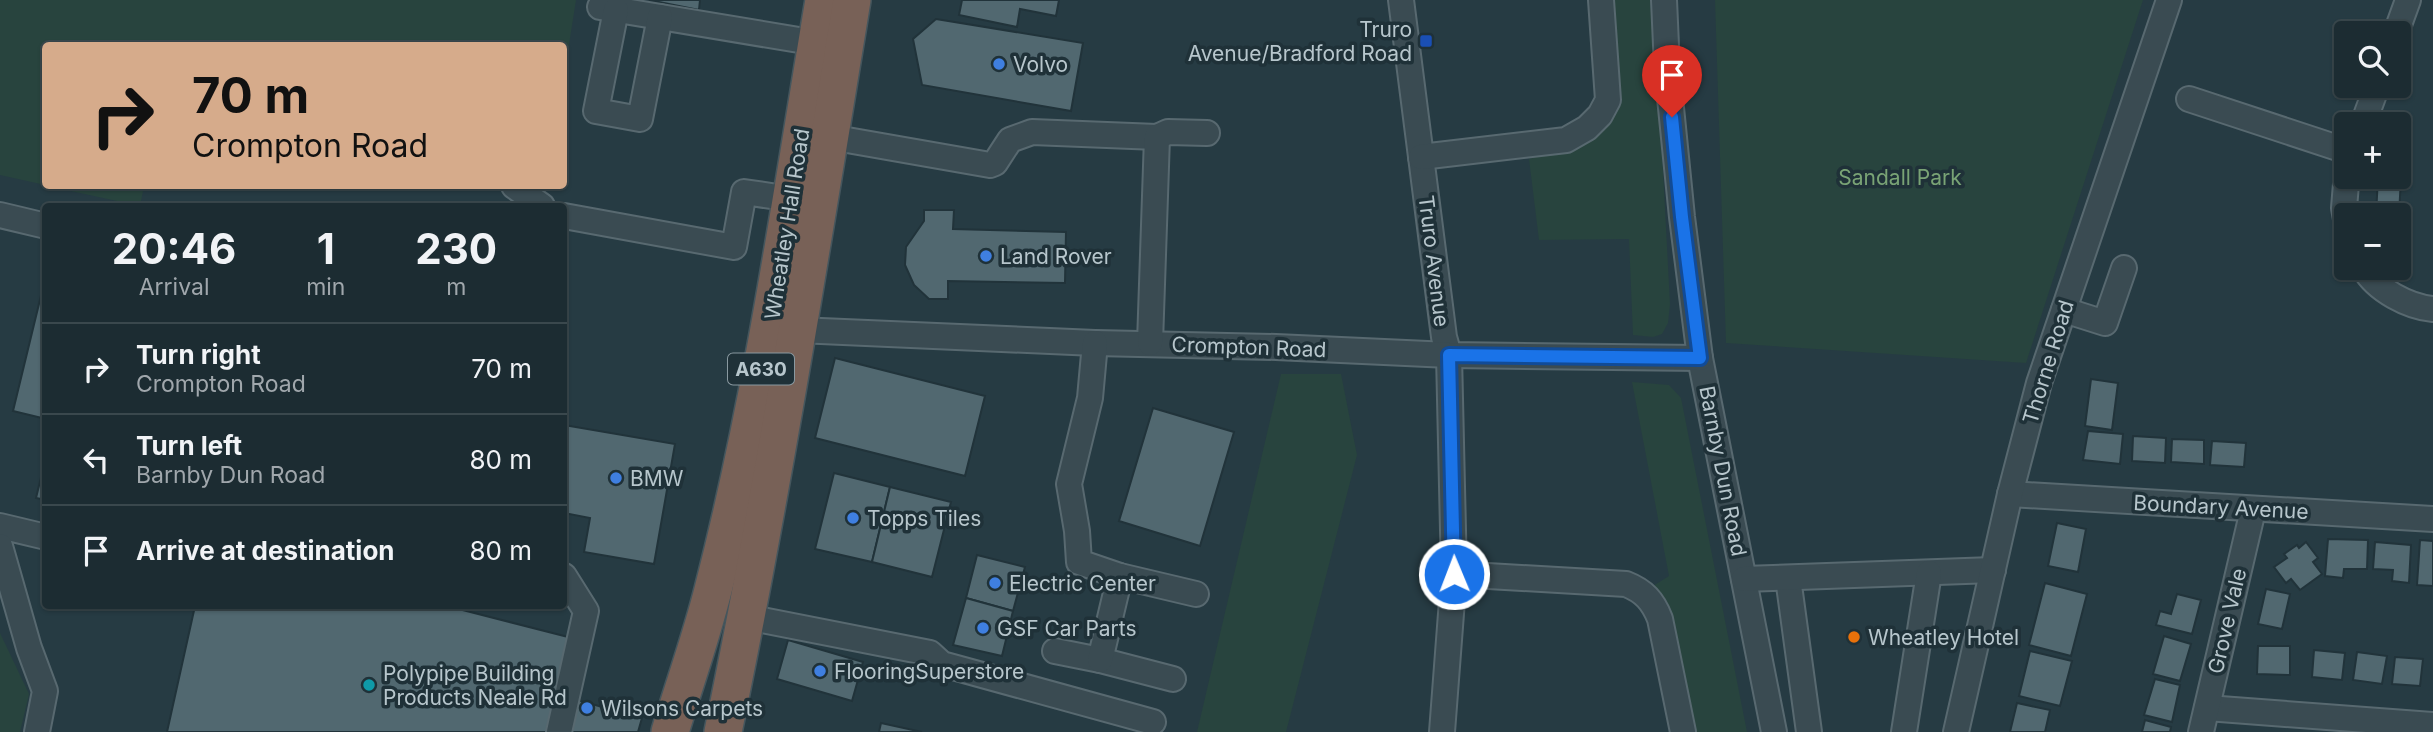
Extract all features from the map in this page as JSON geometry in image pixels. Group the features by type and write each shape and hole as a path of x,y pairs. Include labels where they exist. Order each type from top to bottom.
{"highway":[{"name":"Wheatley Hall Road","path":"670,732 713,592 742,467 769,331 824,0"},
{"name":"Wheatley Hall Road","path":"723,732 747,617 798,330 852,0"}],"street":[{"name":"Truro Avenue","path":"1401,0 1444,337 1449,355 1454,574 1442,732"},
{"path":"1421,157 1566,141 1587,128 1600,115 1608,100 1601,0"},
{"name":"Barnby Dun Road","path":"1664,0 1667,68 1680,203 1700,358 1774,732"},
{"name":"Thorne Road","path":"1956,732 2010,494 2039,383 2169,0"},
{"path":"2400,21 2408,0"},
{"path":"660,17 640,119 596,111 608,9 660,17 817,43"},
{"path":"2189,99 2334,147"},
{"path":"830,137 990,165 995,163 1010,140 1032,132 1157,137 1168,132 1207,133"},
{"path":"1150,343 1157,137"},
{"path":"518,189 538,203"},
{"path":"567,217 733,247 744,192 791,199"},
{"path":"0,215 42,225"},
{"path":"2063,310 2105,323 2124,268"},
{"path":"2375,280 2390,294 2420,307 2433,309"},
{"name":"Crompton Road","path":"798,330 1449,355 1700,358"},
{"path":"1095,343 1090,398 1069,484 1076,519 1079,562 1120,576 1196,594"},
{"name":"Boundary Avenue","path":"2010,494 2433,519"},
{"name":"Grove Vale","path":"2204,720 2253,510"},
{"path":"0,526 42,536"},
{"path":"0,546 29,648 45,691 37,732"},
{"path":"1744,579 1993,570"},
{"path":"1904,732 1929,573"},
{"path":"1454,574 1626,584 1639,589 1648,596 1660,619 1683,732"},
{"path":"1100,660 1120,576"},
{"path":"1788,578 1809,732"},
{"path":"559,732 586,611 567,581"},
{"path":"747,617 930,653 942,664 1153,722"},
{"path":"1055,651 1173,679"},
{"path":"2204,720 2433,725"}],"green space":[{"path":"0,0 576,0 567,57 567,42 42,42 42,184 0,175"},
{"path":"1611,0 1654,0 1670,304 1668,323 1662,334 1653,337 1633,335 1629,239 1539,240 1529,159 1595,139 1604,130 1612,113"},
{"name":"Sandall Park","path":"1715,0 2143,0 2026,363 1726,343"},
{"path":"62,189 143,189 141,203 126,203"},
{"path":"1281,374 1341,374 1357,455 1286,732 1197,732"},
{"path":"1632,382 1669,385 1681,398 1747,732 1695,732 1675,627 1664,597 1653,586 1669,576"},
{"path":"0,633 29,694 20,732 0,732"}],"building":[{"path":"649,0 700,0 699,10"},
{"path":"962,0 1059,0 1056,16 1020,9 1017,27 959,15"},
{"name":"Volvo","path":"936,19 1083,43 1071,111 922,85 913,39"},
{"path":"2377,189 2400,189 2400,203 2377,203"},
{"name":"Land Rover","path":"924,210 954,210 953,229 1066,232 1065,283 948,281 948,299 929,299 914,285 905,265 906,247 924,221"},
{"path":"42,291 42,418 13,411"},
{"path":"835,358 985,396 965,476 815,438"},
{"path":"2091,379 2118,383 2112,430 2085,426"},
{"path":"1153,408 1234,432 1200,546 1119,521"},
{"name":"BMW","path":"567,426 675,444 654,564 584,552 590,518 567,514"},
{"path":"2088,431 2123,434 2120,464 2083,460"},
{"path":"2133,436 2166,438 2165,463 2132,461"},
{"path":"2172,439 2204,440 2204,464 2171,462"},
{"path":"2212,441 2246,443 2244,467 2210,465"},
{"path":"42,473 42,499 36,498"},
{"name":"Topps Tiles","path":"834,473 890,487 872,562 815,549"},
{"path":"890,487 951,502 932,577 872,562"},
{"path":"2057,523 2086,529 2078,572 2048,566"},
{"path":"2328,539 2368,540 2367,569 2344,569 2343,578 2325,576"},
{"path":"2420,540 2433,541 2433,586 2417,585"},
{"path":"2306,542 2318,558 2313,562 2322,574 2300,590 2291,579 2286,583 2274,567 2287,558 2284,554"},
{"path":"2375,542 2411,545 2409,583 2392,581 2393,570 2373,569"},
{"name":"Electric Center","path":"977,555 1025,567 1013,611 966,598"},
{"path":"2045,583 2087,594 2071,656 2029,645"},
{"path":"2266,589 2290,594 2282,629 2258,624"},
{"path":"2177,594 2201,600 2192,634 2156,625 2160,611 2171,614"},
{"name":"GSF Car Parts","path":"966,598 1013,611 1002,656 953,645"},
{"name":"Polypipe Building Products Neale Rd","path":"194,609 459,609 572,638 549,732 167,732"},
{"path":"2164,636 2191,644 2180,681 2153,674"},
{"name":"FlooringSuperstore","path":"788,640 863,662 852,701 777,679"},
{"path":"2258,646 2290,646 2290,675 2257,674"},
{"path":"2314,650 2345,653 2342,680 2312,677"},
{"path":"2030,651 2072,661 2060,706 2019,696"},
{"path":"2357,652 2387,656 2382,684 2353,680"},
{"path":"2395,657 2423,659 2420,686 2392,684"},
{"path":"2155,679 2180,685 2172,722 2144,715"},
{"name":"Wilsons Carpets","path":"570,698 642,718 638,732 561,732"},
{"path":"2017,703 2050,710 2045,732 2010,732"},
{"path":"2145,720 2171,727 2170,732 2142,732"},
{"path":"881,723 922,732 879,732"}],"place":[{"name":"Truro Avenue/Bradford Road","path":"1426,41"},
{"name":"Volvo","path":"999,64"},
{"name":"Land Rover","path":"986,256"},
{"name":"BMW","path":"616,478"},
{"name":"Topps Tiles","path":"853,518"},
{"name":"Electric Center","path":"995,583"},
{"name":"GSF Car Parts","path":"983,628"},
{"name":"Wheatley Hotel","path":"1854,637"},
{"name":"FlooringSuperstore","path":"820,671"},
{"name":"Polypipe Building Products Neale Rd","path":"369,685"},
{"name":"Wilsons Carpets","path":"587,708"}],"route":[{"path":"1454,574 1449,355 1700,358 1672,117"}]}
